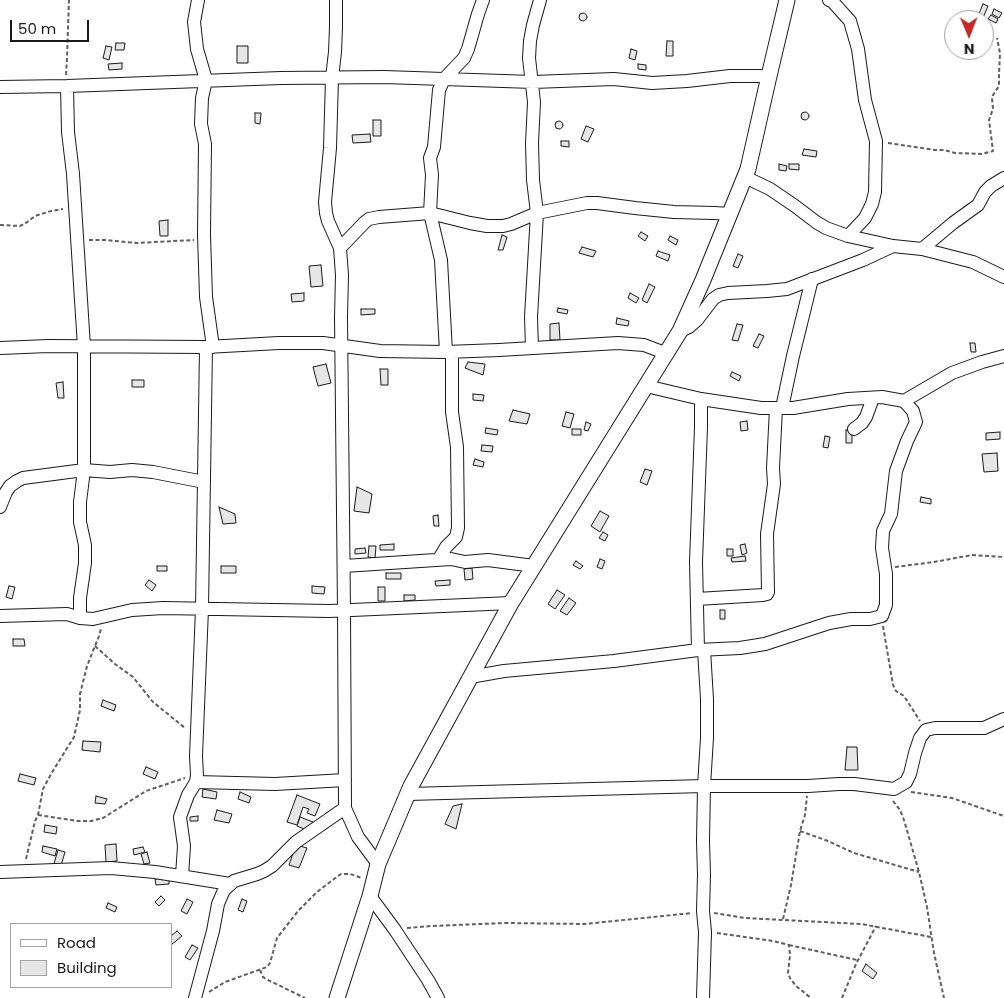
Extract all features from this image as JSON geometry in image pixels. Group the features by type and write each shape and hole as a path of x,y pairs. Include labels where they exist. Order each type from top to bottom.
{"main road":[{"path":"337,998 372,889 378,864 408,794 511,603 680,331 745,177 788,0"}],"street":[{"path":"182,876 184,846 180,817 188,794 197,779 204,482 210,347 204,239 205,144 201,124 202,98 206,80 197,49 194,22 198,0"},
{"path":"336,0 330,148 324,202 328,221 340,248 342,275 345,808 358,837 378,864"},
{"path":"439,559 446,547 456,537 458,528 457,447 452,412 442,260 430,213 432,175 430,158 434,147 439,90 444,79 464,58 483,0"},
{"path":"532,348 531,317 537,213 533,180 533,82 529,58 533,25 540,0"},
{"path":"829,0 850,21 858,49 865,100 876,141 875,192 872,204 865,218 848,236"},
{"path":"0,87 282,78 384,77 533,82 614,79 652,83 730,76 769,76"},
{"path":"66,86 84,347 84,470 80,502 80,522 85,545 85,563 80,598 80,618"},
{"path":"745,177 770,189 816,222 848,236 893,246 922,249 973,262 1004,277"},
{"path":"922,249 978,205 991,186 1004,178"},
{"path":"340,248 369,219 379,217 430,213 470,223 503,226 537,213 575,204 597,203 674,212 730,214"},
{"path":"680,331 689,327 697,320 713,299 719,295 787,289 863,260 893,246"},
{"path":"696,599 763,595 768,592 767,534 774,484 772,468 779,408 812,279"},
{"path":"0,348 48,346 210,347 279,343 323,344 380,351 449,352 618,343 644,345 665,353"},
{"path":"646,386 701,399 761,408 779,408 838,400 873,398 904,400 952,373 1004,356"},
{"path":"854,429 866,418 873,398"},
{"path":"701,399 696,599 707,699 702,841 705,932 702,998"},
{"path":"470,677 504,671 614,661 701,650 740,648 765,644 829,623 882,616 886,605 885,568 882,548 883,531 891,514 896,471 906,441 916,422 913,411 904,400"},
{"path":"0,506 10,486 23,478 84,470 153,472 204,482"},
{"path":"344,566 439,559 471,562 488,560 534,566"},
{"path":"0,616 67,614 80,618 93,618 132,610 163,608 344,610 511,603"},
{"path":"408,794 854,784 891,788 906,782 920,738 926,730 984,728 1004,718"},
{"path":"197,779 275,784 344,780"},
{"path":"200,996 218,904 224,890 234,881 264,871 272,866 296,842 345,808"},
{"path":"0,872 111,868 155,872 230,884"},
{"path":"372,889 395,930 438,998"}],"path":[{"path":"66,86 69,0"},
{"path":"876,141 955,153 982,154 993,151 989,120 993,109 993,95 1000,86 1000,53 996,38"},
{"path":"0,225 20,226 35,216 75,206"},
{"path":"77,241 105,240 136,243 204,239"},
{"path":"885,568 972,555 1004,557"},
{"path":"23,871 43,789 74,737 80,710 80,694 87,666 99,636 104,616"},
{"path":"882,616 893,685 896,691 904,696 926,730"},
{"path":"95,646 133,677 153,702 179,722 197,740"},
{"path":"38,815 91,821 103,818 146,792 166,784 197,779"},
{"path":"782,919 805,815 808,786"},
{"path":"944,998 919,872 904,820 900,810 892,801 891,788 952,798 1004,816"},
{"path":"800,831 854,853 919,872"},
{"path":"200,996 225,982 267,967 270,963 277,938 298,910 317,892 341,874 350,874 372,889"},
{"path":"395,930 430,926 505,923 585,924 703,911 745,918 861,924 931,937"},
{"path":"842,998 858,960 876,926"},
{"path":"705,932 773,941 858,960"},
{"path":"789,946 788,973 790,978 796,986 811,998"},
{"path":"260,970 266,979 305,998"}],"building":[{"path":"983,4 988,6 986,10 980,10"},
{"path":"994,10 1002,13 999,18 994,15"},
{"path":"583,13 587,17 583,21 579,17"},
{"path":"667,41 673,41 673,56 666,56"},
{"path":"116,43 125,43 124,50 115,50"},
{"path":"106,46 112,47 109,60 103,58"},
{"path":"237,46 248,46 248,63 237,63"},
{"path":"631,49 637,51 635,60 629,58"},
{"path":"122,63 122,69 109,70 108,64"},
{"path":"638,64 646,65 646,70 638,69"},
{"path":"805,112 809,116 805,120 801,116"},
{"path":"255,113 261,113 260,124 255,123"},
{"path":"373,120 381,120 381,136 373,136"},
{"path":"559,121 563,125 559,129 555,125"},
{"path":"586,126 594,129 588,142 581,139"},
{"path":"370,134 371,142 353,143 352,135"},
{"path":"561,141 569,141 569,147 561,146"},
{"path":"804,149 817,151 816,157 802,155"},
{"path":"779,164 787,166 786,171 779,170"},
{"path":"789,164 799,164 799,170 789,169"},
{"path":"168,220 168,236 160,236 159,221"},
{"path":"641,232 648,236 645,241 638,236"},
{"path":"502,235 507,237 503,250 498,250"},
{"path":"670,236 678,240 676,245 668,240"},
{"path":"582,247 596,251 593,257 579,253"},
{"path":"658,251 670,255 668,261 656,256"},
{"path":"738,254 743,256 738,268 733,266"},
{"path":"321,265 323,286 311,287 309,266"},
{"path":"649,284 655,287 647,303 642,300"},
{"path":"304,293 304,301 292,302 291,294"},
{"path":"630,293 639,298 636,303 628,298"},
{"path":"558,308 568,310 567,314 557,312"},
{"path":"361,309 375,309 375,314 361,315"},
{"path":"617,318 629,321 628,326 616,324"},
{"path":"559,323 560,340 550,340 550,324"},
{"path":"737,324 743,325 738,341 732,340"},
{"path":"759,334 764,336 758,348 753,346"},
{"path":"970,343 975,343 976,352 971,352"},
{"path":"468,362 485,364 483,375 465,368"},
{"path":"326,364 331,383 318,386 313,367"},
{"path":"380,369 388,369 388,385 381,385"},
{"path":"732,372 741,376 739,381 730,376"},
{"path":"132,380 144,380 144,387 132,387"},
{"path":"63,382 64,398 58,398 56,383"},
{"path":"473,394 484,395 483,401 473,400"},
{"path":"513,410 530,414 527,424 509,421"},
{"path":"566,412 574,414 570,428 562,426"},
{"path":"747,421 748,430 741,431 740,422"},
{"path":"586,422 591,424 588,431 584,430"},
{"path":"486,428 498,430 497,435 485,433"},
{"path":"572,429 581,429 581,435 572,435"},
{"path":"846,430 852,430 852,443 846,443"},
{"path":"1000,432 1000,439 986,440 986,433"},
{"path":"825,436 830,437 828,448 823,447"},
{"path":"482,445 493,446 492,452 481,451"},
{"path":"997,453 998,471 984,472 982,454"},
{"path":"475,459 484,462 483,467 473,465"},
{"path":"645,469 652,471 647,485 640,482"},
{"path":"357,487 372,494 369,513 354,511"},
{"path":"921,497 931,499 931,504 920,502"},
{"path":"219,507 235,514 236,523 223,524"},
{"path":"600,511 609,516 600,532 591,526"},
{"path":"438,515 439,526 434,526 433,516"},
{"path":"603,532 608,535 605,541 599,538"},
{"path":"394,544 394,550 380,550 380,545"},
{"path":"745,544 747,553 742,555 740,545"},
{"path":"369,546 376,546 375,558 368,557"},
{"path":"365,548 366,553 355,554 355,549"},
{"path":"727,549 733,549 733,556 727,556"},
{"path":"745,556 746,561 732,562 731,558"},
{"path":"600,559 605,561 602,569 597,567"},
{"path":"576,561 583,566 580,569 573,565"},
{"path":"157,566 167,566 167,571 157,571"},
{"path":"221,566 236,566 236,573 221,573"},
{"path":"472,568 473,579 465,580 464,569"},
{"path":"386,573 401,573 401,579 386,579"},
{"path":"149,580 156,585 152,591 145,585"},
{"path":"450,580 450,585 436,586 435,581"},
{"path":"9,586 15,587 12,599 6,597"},
{"path":"312,586 325,587 324,594 312,593"},
{"path":"378,587 385,587 385,601 378,601"},
{"path":"557,590 565,595 555,609 548,604"},
{"path":"404,595 415,595 415,600 404,601"},
{"path":"569,598 576,603 567,615 560,611"},
{"path":"720,610 725,610 725,619 720,619"},
{"path":"13,639 24,639 25,646 13,646"},
{"path":"103,700 116,705 114,711 101,706"},
{"path":"83,741 101,742 100,752 82,750"},
{"path":"847,747 857,747 858,770 845,770"},
{"path":"146,767 158,772 155,779 143,774"},
{"path":"20,774 36,778 34,785 18,781"},
{"path":"203,789 217,792 216,799 202,797"},
{"path":"240,792 251,797 249,803 238,799"},
{"path":"297,795 320,804 315,816 307,813 309,809 303,807 297,825 287,822"},
{"path":"96,796 107,799 105,804 95,803"},
{"path":"462,804 456,829 445,824 453,806"},
{"path":"217,810 232,814 229,823 214,820"},
{"path":"198,816 198,821 190,821 190,817"},
{"path":"300,817 313,822 309,831 297,826"},
{"path":"45,825 57,827 56,834 44,832"},
{"path":"116,844 117,861 106,862 105,845"},
{"path":"296,845 307,848 299,868 289,865"},
{"path":"43,846 57,849 55,856 42,852"},
{"path":"143,847 145,852 134,855 133,849"},
{"path":"58,850 65,852 60,869 53,867"},
{"path":"147,852 150,863 144,864 141,854"},
{"path":"169,878 169,884 156,885 155,879"},
{"path":"161,896 165,900 159,906 155,902"},
{"path":"187,899 193,902 187,914 181,911"},
{"path":"242,899 247,901 243,912 238,910"},
{"path":"108,903 117,907 115,912 106,908"},
{"path":"177,931 182,936 172,944 172,935"},
{"path":"192,945 198,948 190,960 185,957"},
{"path":"866,964 877,973 873,979 862,971"}]}
